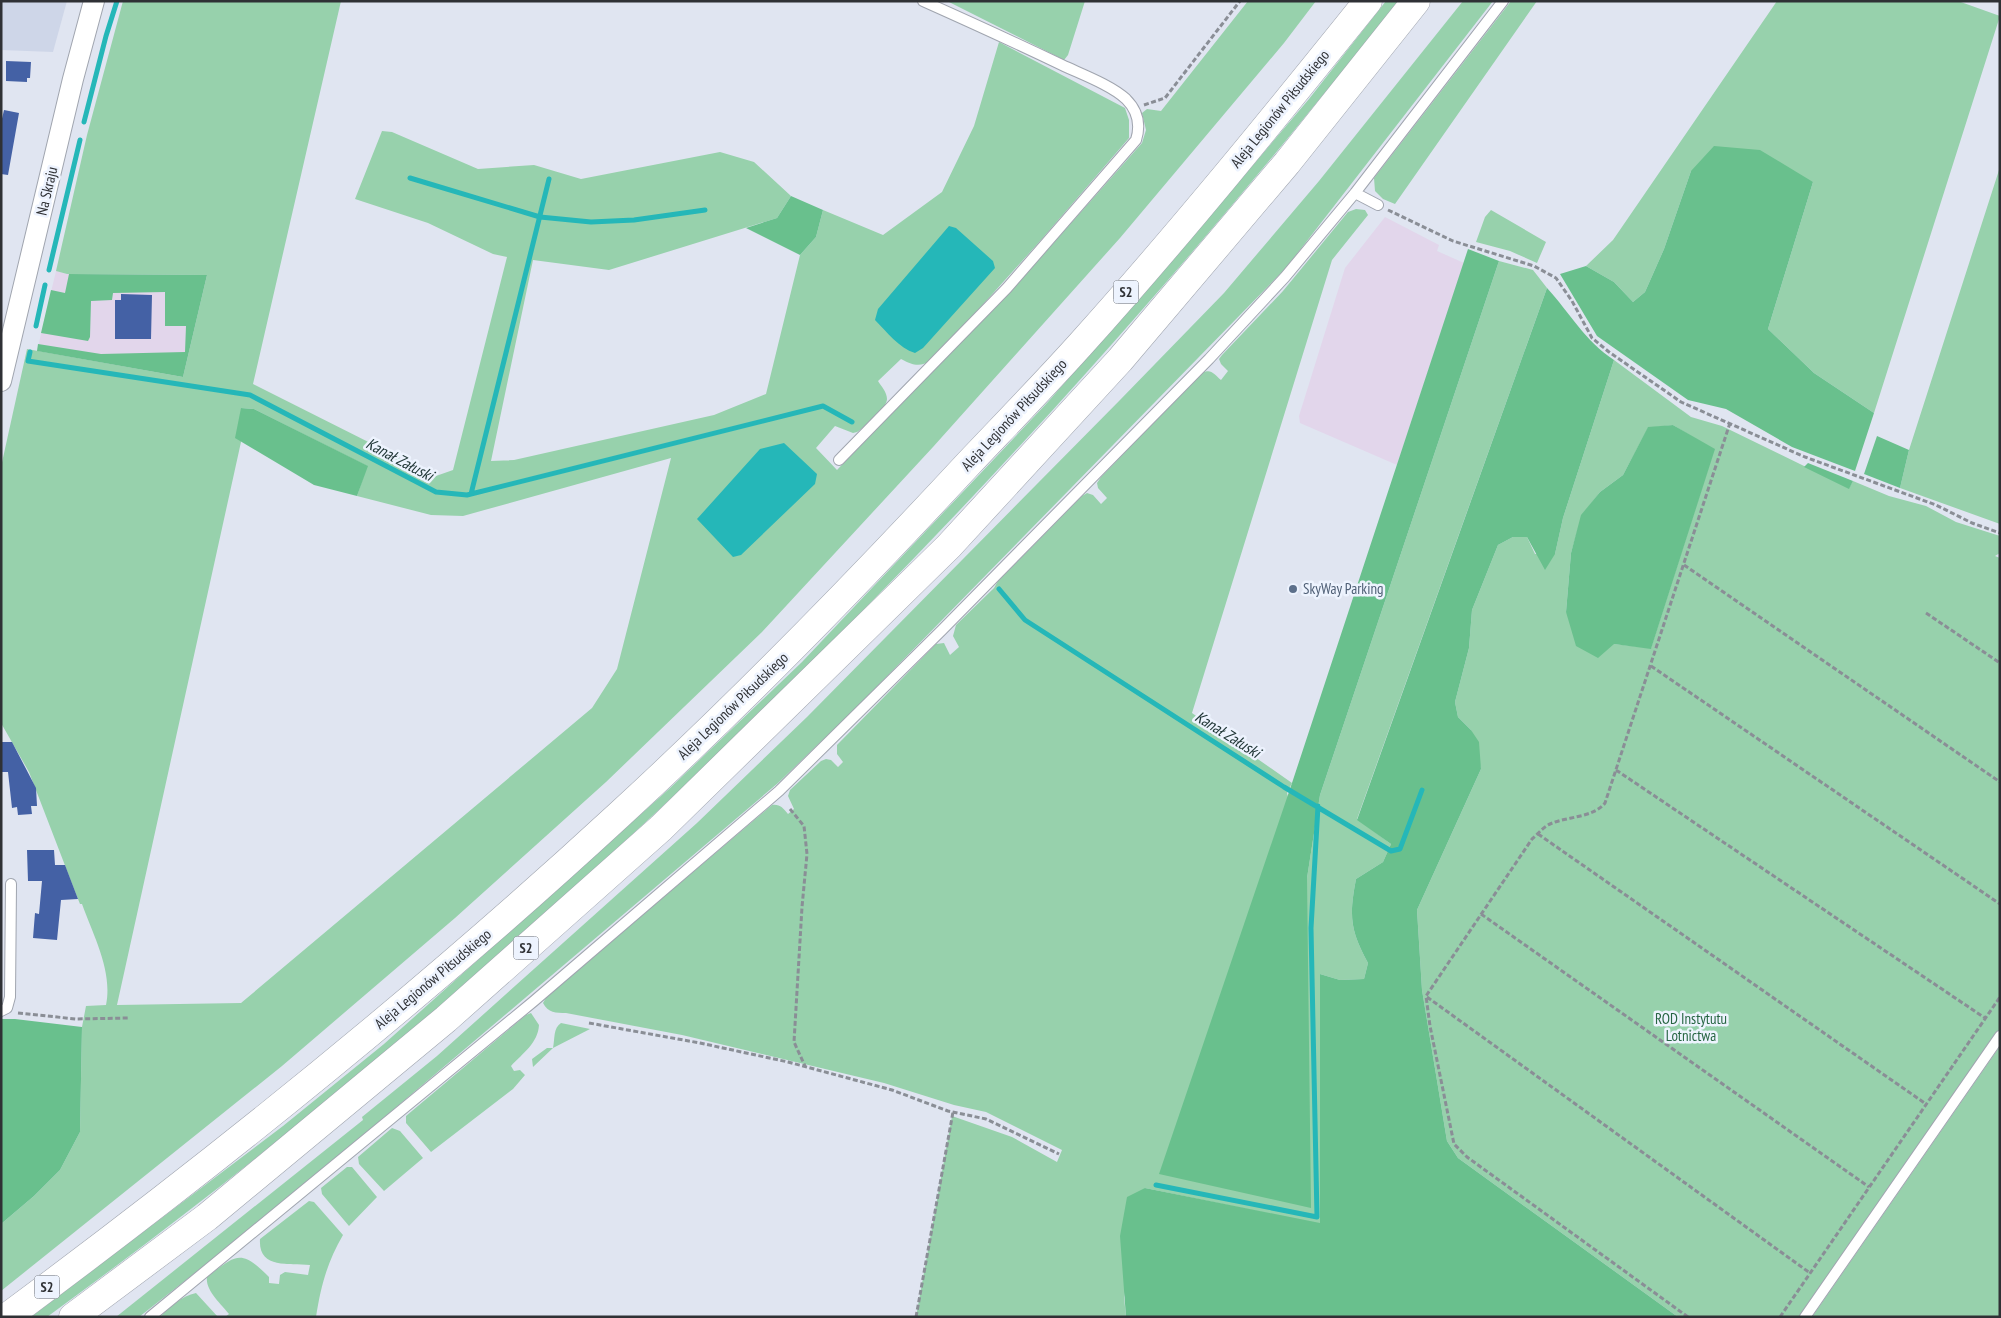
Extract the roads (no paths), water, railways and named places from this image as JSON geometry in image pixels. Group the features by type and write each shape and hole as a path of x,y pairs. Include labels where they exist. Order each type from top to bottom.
{"highway":[{"name":"Aleja Legionów Piłsudskiego","path":"7,1317 282,1105 415,994 520,905 621,814 742,698 870,570 1080,345 1262,133 1368,1"},
{"name":"S2","path":"73,1317 206,1217 446,1019 661,828 949,546 1120,360 1287,163 1416,1"}],"street":[{"name":"Na Skraju","path":"1,381 73,80 94,1"}],"lane":[{"path":"839,460 1007,288 1136,140 1140,128 1133,108 1115,92 1084,75 923,1"},
{"path":"150,1317 526,1007 779,791 942,630 1209,358 1285,277 1355,193 1502,1"},
{"path":"1355,193 1378,205"},
{"path":"4,1009 10,997 11,884"},
{"path":"1806,1317 2000,1036"}],"water":[{"path":"949,226 956,228 993,261 995,268 923,348 915,353 898,344 875,320 878,309"},
{"path":"784,443 817,474 815,484 741,555 733,557 697,519 760,449"}],"waterway":[{"path":"84,122 117,1"},
{"path":"49,270 80,140"},
{"path":"410,178 540,217 591,222 634,220 705,210"},
{"path":"471,494 549,179"},
{"path":"36,326 45,285"},
{"name":"Kanał Załuski","path":"30,352 28,361 250,395 436,492 467,495 823,406 852,422"},
{"name":"Kanał Załuski","path":"999,589 1025,620 1284,787 1391,851 1400,849 1422,790"},
{"path":"1156,1185 1317,1217 1311,928 1318,806"}],"place":[{"name":"SkyWay Parking","path":"1293,589"}],"park label":[{"name":"ROD Instytutu Lotnictwa","path":"1691,1028"}]}
